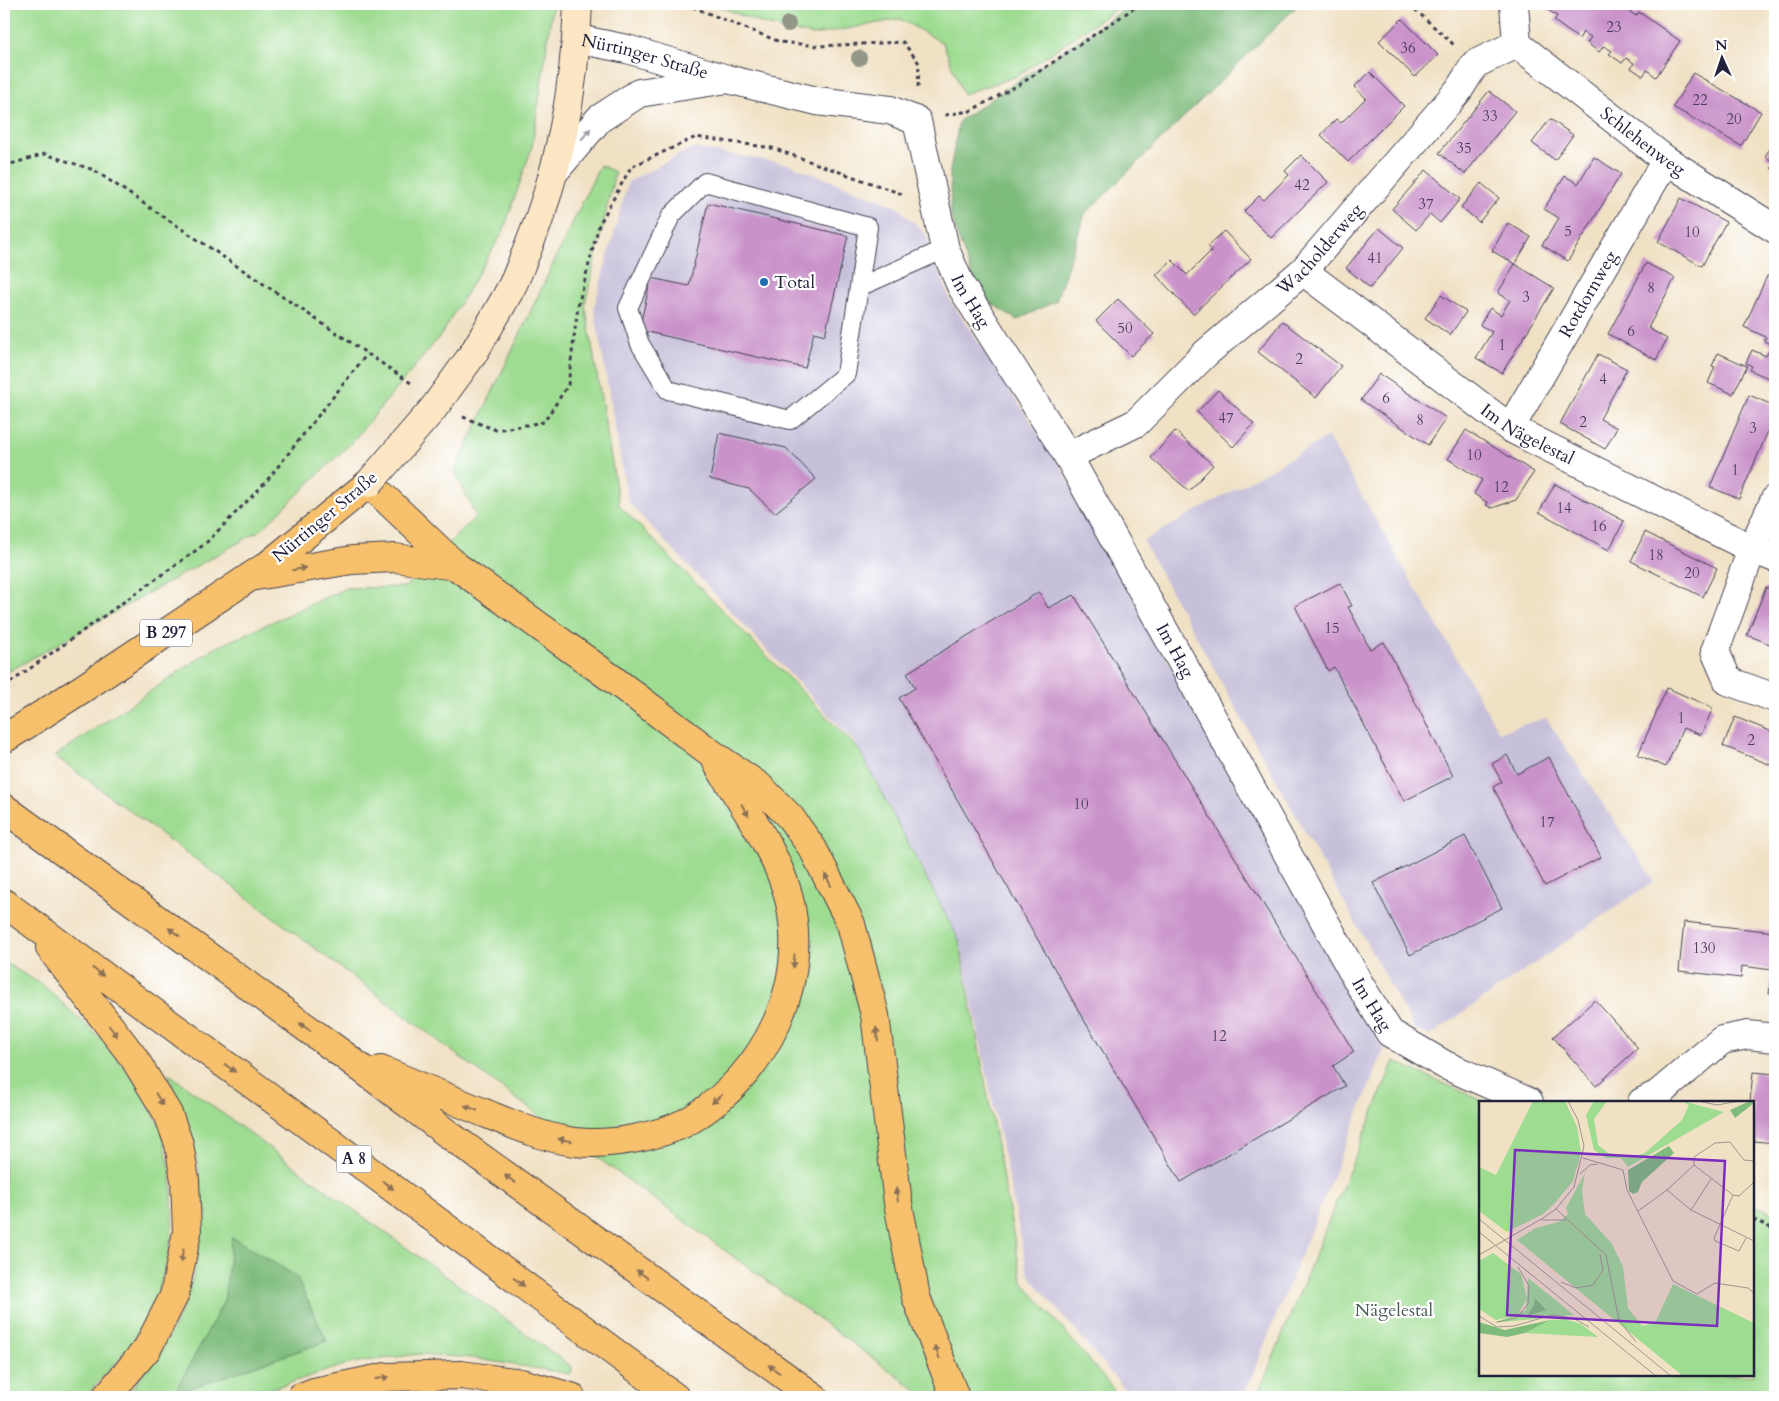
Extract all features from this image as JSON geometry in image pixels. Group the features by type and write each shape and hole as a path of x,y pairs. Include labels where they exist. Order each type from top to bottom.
{"main road":[{"path":"577,39 578,4"},
{"name":"Nürtinger Straße","path":"4,739 268,565 369,483 433,409 473,354 512,287 539,223 554,172 568,108 577,39"},
{"path":"369,483 456,566 759,786 790,817 813,849 851,924 875,1015 898,1203 916,1297 956,1397"},
{"path":"250,577 352,560 395,558 456,566"},
{"path":"345,1056 516,1126 546,1136 576,1142 624,1141 670,1129 695,1117 716,1101 749,1069 771,1034 788,995 793,972 794,947 790,902 775,858 711,753"},
{"path":"4,808 345,1056 448,1134 814,1397"},
{"name":"A 8","path":"4,903 675,1397"},
{"path":"31,922 134,1058 168,1114 179,1144 185,1180 187,1232 174,1296 147,1348 106,1397"},
{"path":"301,1397 314,1392 386,1377 461,1375 521,1383 571,1397"}],"street":[{"path":"1475,64 1517,44 1514,4"},
{"name":"Nürtinger Straße","path":"577,39 627,49 728,79 817,101 890,110 918,120"},
{"name":"Schlehenweg","path":"1517,44 1666,160 1775,229"},
{"name":"Wacholderweg","path":"1068,456 1136,423 1206,354 1303,271 1458,91 1475,64"},
{"name":"Nürtinger Straße","path":"554,172 599,119 639,93 728,79"},
{"name":"Im Hag","path":"918,120 945,249 961,286 1068,456 1361,988 1390,1033 1445,1066 1527,1101"},
{"name":"Rotdornweg","path":"1510,428 1666,160"},
{"name":"Im Nägelestal","path":"1303,271 1510,428 1764,554"},
{"path":"1775,499 1764,554 1715,651 1728,681 1775,698"},
{"path":"1644,1101 1658,1094 1722,1040 1748,1035 1775,1038"}],"lane":[{"path":"705,182 868,227 859,287 846,374 790,420 668,390 640,344 628,308 671,216 705,182"},
{"path":"859,287 945,249"}],"path":[{"path":"685,4 780,42 818,46 903,42 919,63 918,120 970,111 1022,83 1140,4"},
{"path":"1409,4 1475,64"},
{"path":"4,166 45,154 94,170 366,354 265,483 205,544 4,687"},
{"path":"1754,1220 1775,1230"}],"shaded area":[{"path":"692,148 788,164 896,206 926,234 950,300 1059,464 1384,1050 1244,1395 1236,1397 1131,1397 1028,1274 960,943 854,742 628,502 594,307 628,182"},
{"path":"1328,437 1499,732 1546,718 1654,881 1429,1036 1414,1028 1143,541"}],"green space":[{"path":"4,4 553,4 532,147 503,232 441,335 353,441 261,530 4,674"},
{"path":"713,4 1123,4 1017,76 963,94 943,43 900,19 813,35 768,26"},
{"path":"1132,4 1299,4 1085,214 1056,301 1017,320 979,295 951,217 950,171 959,121"},
{"path":"600,165 615,172 585,304 619,505 859,750 959,940 1022,1281 1120,1397 926,1397 484,1075 55,756 211,650 346,588 405,587 476,516 455,471"},
{"path":"4,962 44,986 103,1041 135,1081 161,1128 171,1173 173,1219 169,1255 156,1298 130,1347 88,1393 80,1397 4,1397"},
{"name":"Nägelestal","path":"1394,1061 1483,1101 1479,1101 1479,1376 1754,1376 1754,1204 1775,1214 1775,1397 1257,1397"},
{"path":"168,1073 572,1367 571,1374 472,1358 419,1354 351,1363 245,1397 124,1397 131,1391 158,1354 177,1320 193,1277 201,1233 201,1187 198,1164","holes":["224,1301 327,1341 175,1393"]},
{"path":"232,1237 296,1276 327,1341 174,1394 224,1301"}],"building":[{"path":"1552,4 1618,4 1636,16 1639,12 1680,41 1656,77 1647,70 1643,76 1631,68 1634,63 1626,58 1622,63 1609,54 1612,51 1604,46 1599,52 1587,43 1591,37 1583,32 1579,39 1554,21 1557,16 1548,10"},
{"path":"1402,19 1438,55 1415,77 1379,41"},
{"path":"1370,72 1404,106 1348,162 1321,135 1336,119 1341,123 1366,98 1354,87"},
{"path":"1693,73 1761,112 1741,146 1673,107"},
{"path":"1489,91 1515,111 1465,174 1439,153"},
{"path":"1550,119 1573,135 1555,160 1532,143"},
{"path":"1775,142 1775,171 1771,168 1774,163 1765,156"},
{"path":"1301,155 1328,182 1271,238 1244,211 1259,196 1264,200 1289,175 1285,171"},
{"path":"1594,157 1621,174 1568,261 1542,245 1559,218 1544,209 1565,176 1578,184"},
{"path":"1426,170 1460,199 1440,223 1430,214 1416,230 1392,209"},
{"path":"1481,183 1499,198 1479,222 1461,207"},
{"path":"1681,198 1726,222 1702,266 1658,242"},
{"name":"Total","path":"708,203 848,236 825,335 814,332 805,368 639,330 651,278 689,286"},
{"path":"1508,223 1531,237 1515,264 1492,251"},
{"path":"1379,228 1403,248 1370,288 1346,268"},
{"path":"1224,231 1251,259 1193,314 1156,275 1172,260 1187,275 1212,250 1208,246"},
{"path":"1646,263 1675,278 1648,328 1667,339 1656,360 1608,334"},
{"path":"1515,264 1554,288 1502,373 1476,358 1492,332 1480,325 1490,308 1501,315 1510,300 1498,293"},
{"path":"1775,274 1775,381 1750,370 1752,366 1746,363 1752,350 1766,356 1772,345 1764,341 1766,337 1744,327 1767,276 1773,278"},
{"path":"1441,295 1466,312 1450,335 1425,318"},
{"path":"1118,299 1154,334 1131,356 1096,321"},
{"path":"1282,321 1341,366 1316,398 1258,352"},
{"path":"1718,353 1747,366 1733,394 1708,383 1715,367 1712,366"},
{"path":"1598,354 1627,369 1600,419 1617,428 1605,449 1560,424"},
{"path":"1379,374 1446,418 1428,445 1361,400"},
{"path":"1218,390 1254,424 1233,447 1197,412"},
{"path":"1749,395 1775,406 1775,415 1739,499 1710,487"},
{"path":"1466,430 1534,472 1516,500 1492,508 1486,505 1488,503 1474,494 1482,480 1448,459"},
{"path":"1175,431 1213,465 1189,491 1151,458"},
{"path":"719,433 786,448 816,479 775,513 749,489 710,479"},
{"path":"1555,484 1624,521 1609,550 1539,512"},
{"path":"1645,532 1717,568 1703,597 1631,561"},
{"path":"1340,583 1352,606 1348,607 1370,649 1384,642 1453,776 1404,801 1334,667 1328,671 1295,606"},
{"path":"1766,587 1775,591 1775,646 1747,635"},
{"path":"1039,592 1048,608 1074,595 1354,1052 1333,1066 1345,1086 1181,1182 1084,1020 899,698 915,688 907,673"},
{"path":"1667,688 1713,708 1701,735 1683,728 1666,767 1638,755"},
{"path":"1735,717 1775,733 1775,755 1771,765 1723,746"},
{"path":"1507,755 1517,774 1549,757 1601,857 1545,886 1493,787 1502,782 1492,764"},
{"path":"1465,836 1502,908 1410,955 1373,883"},
{"path":"1684,922 1775,932 1775,994 1769,993 1772,970 1742,966 1741,978 1679,971"},
{"path":"1595,1000 1638,1048 1596,1086 1553,1037"},
{"path":"1753,1072 1775,1074 1775,1143 1754,1141 1754,1101 1750,1101"}],"place":[{"name":"Total","path":"764,282"}]}
